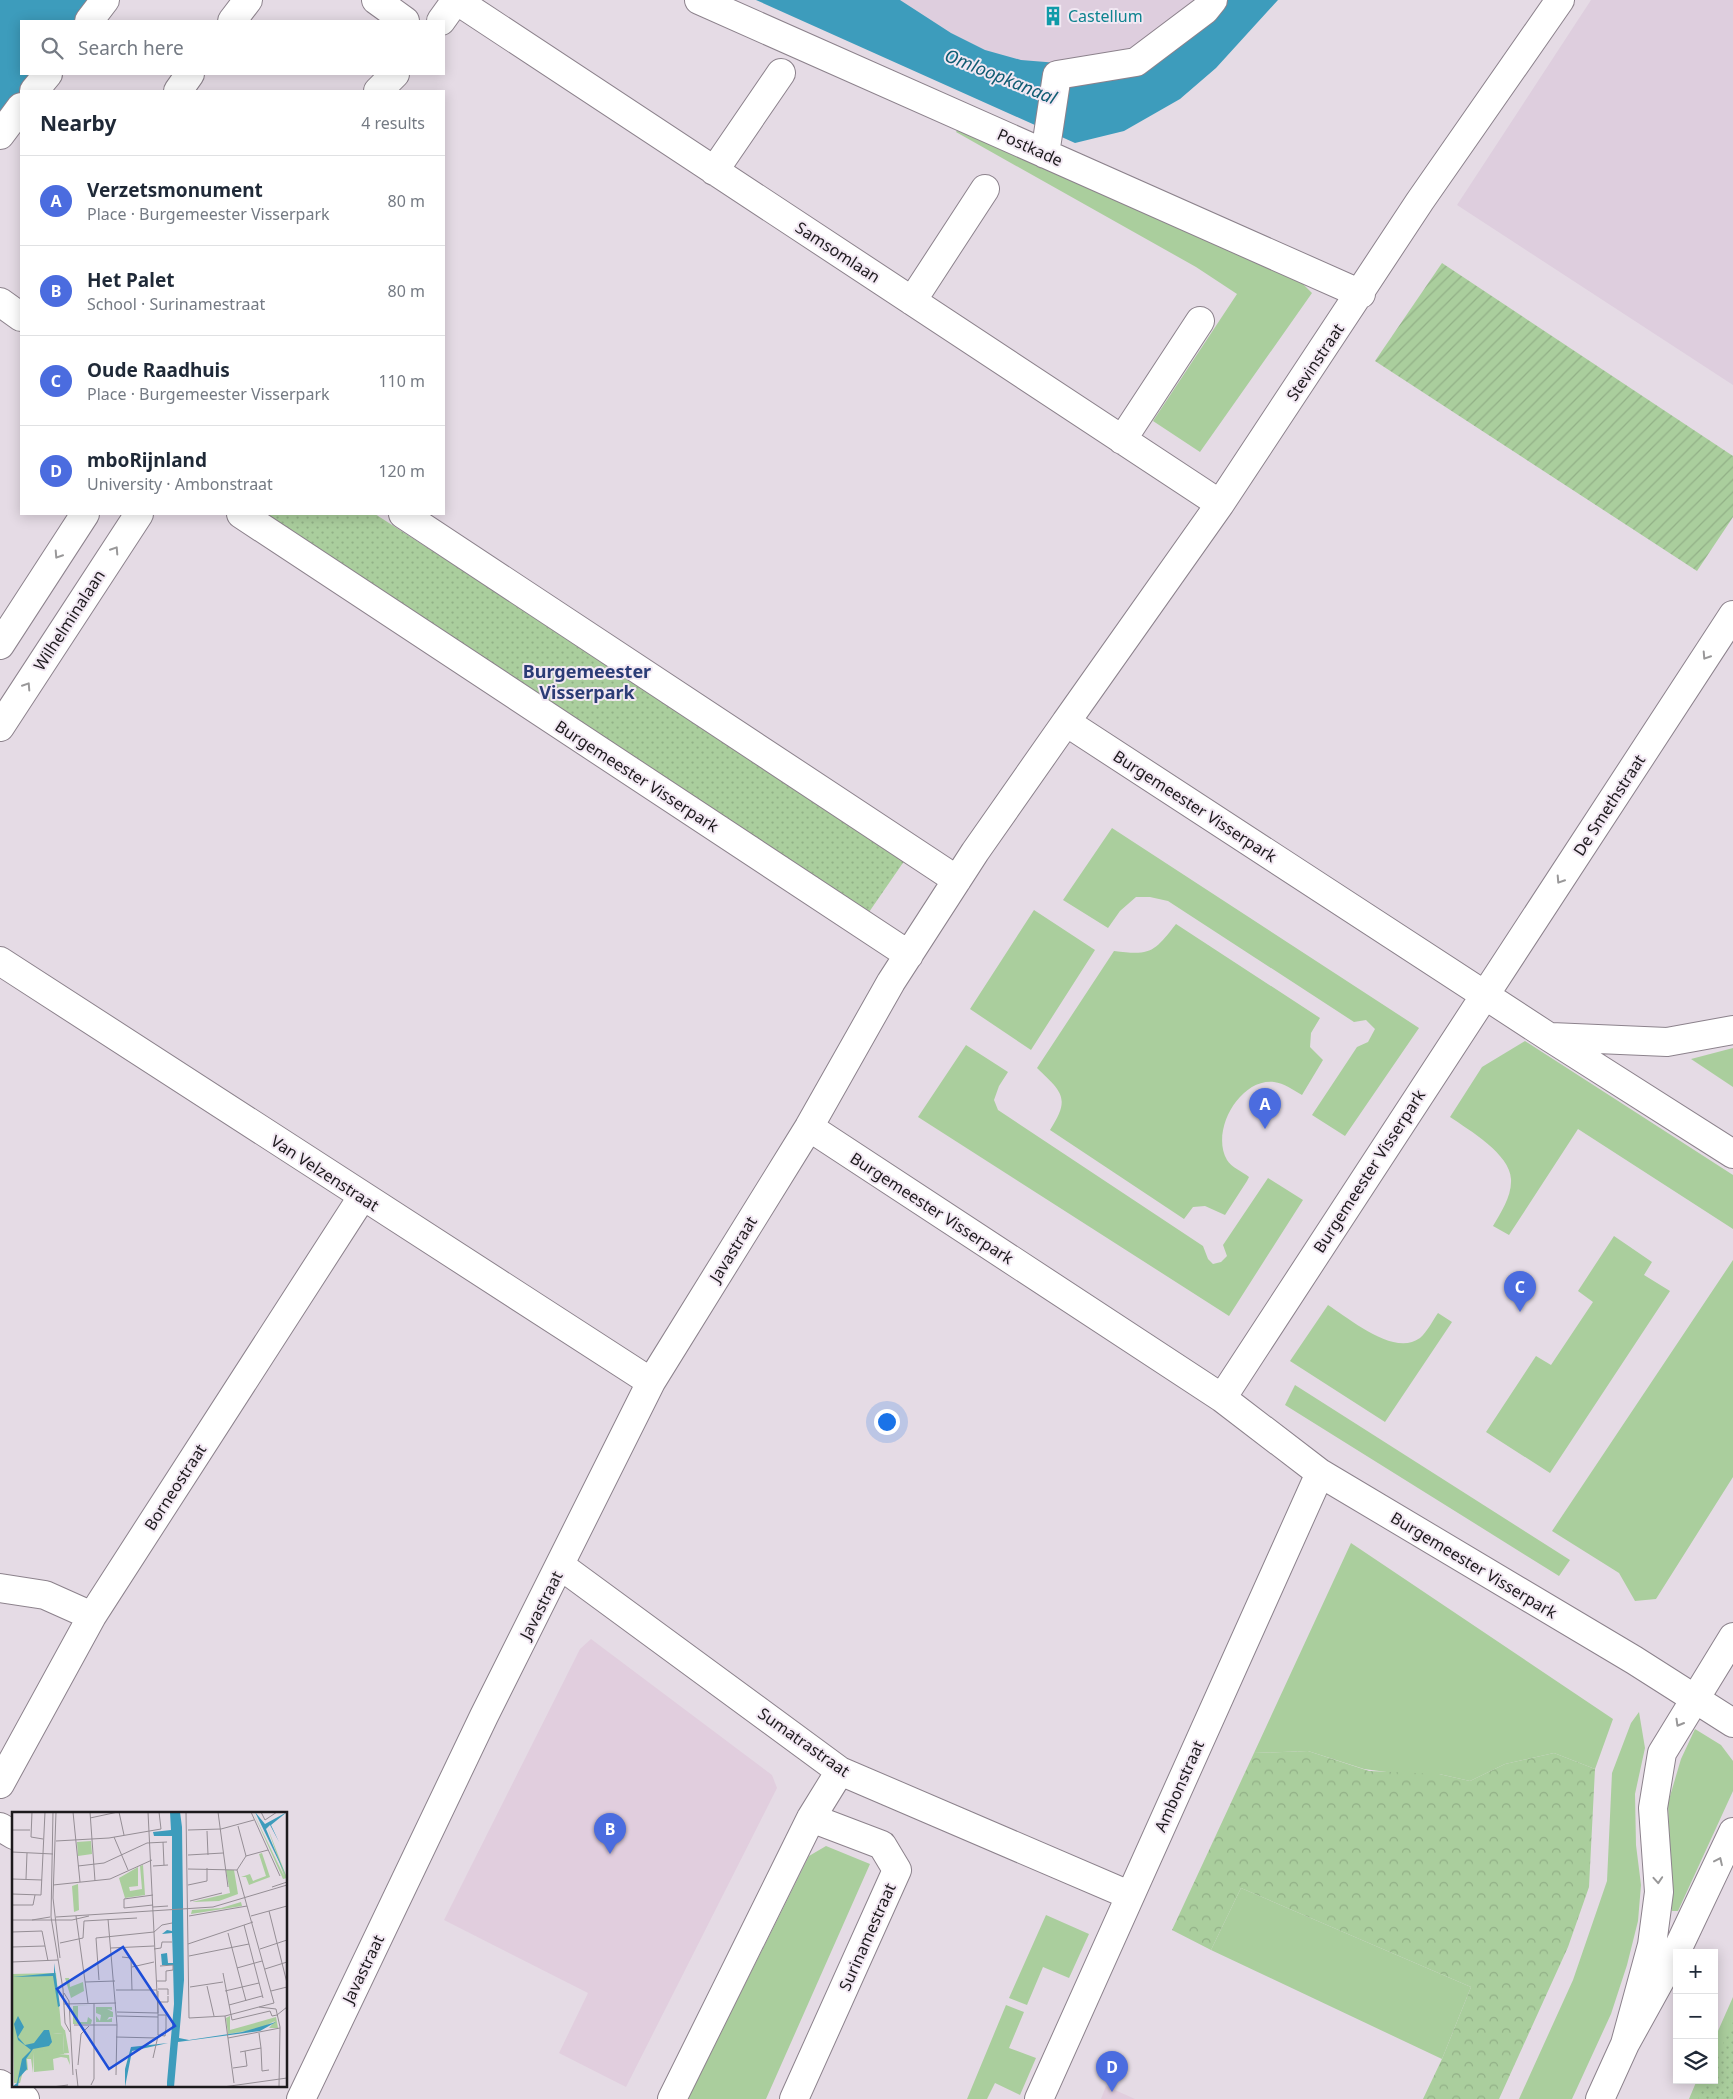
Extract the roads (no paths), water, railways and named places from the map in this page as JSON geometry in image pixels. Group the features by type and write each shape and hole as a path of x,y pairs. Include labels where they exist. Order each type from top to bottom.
{"street":[{"path":"90,20 105,0"},
{"path":"233,20 248,0"},
{"path":"376,0 404,20"},
{"path":"442,20 456,0"},
{"name":"Samsomlaan","path":"456,0 1220,504"},
{"name":"Postkade","path":"699,0 1361,294"},
{"path":"1045,154 1057,76 1136,62 1205,10 1213,0"},
{"name":"Stevinstraat","path":"1066,722 1220,504 1361,294 1420,201 1560,0"},
{"path":"714,171 780,72"},
{"path":"35,90 47,75"},
{"path":"179,90 189,75"},
{"path":"379,90 394,75"},
{"path":"404,90 411,75"},
{"path":"0,135 20,108"},
{"path":"912,301 985,189"},
{"path":"0,302 20,316"},
{"path":"1122,440 1200,321"},
{"path":"3,635 84,515"},
{"name":"Wilhelminalaan","path":"0,727 138,515"},
{"name":"Burgemeester Visserpark","path":"243,515 909,955"},
{"path":"405,515 957,880"},
{"name":"De Smethstraat","path":"1485,995 1733,615"},
{"path":"809,1126 880,1000 957,880 1066,722"},
{"name":"Burgemeester Visserpark","path":"1066,722 1549,1037 1733,1154"},
{"name":"Van Velzenstraat","path":"0,961 650,1382"},
{"name":"Burgemeester Visserpark","path":"1222,1398 1485,995"},
{"path":"1549,1037 1668,1042 1733,1030"},
{"name":"Burgemeester Visserpark","path":"809,1126 1222,1398 1320,1474 1634,1660 1733,1723"},
{"name":"Javastraat","path":"301,2099 484,1716 561,1566 650,1382 809,1126"},
{"name":"Borneostraat","path":"0,1784 92,1616 362,1197"},
{"name":"Ambonstraat","path":"1039,2099 1320,1474"},
{"name":"Sumatrastraat","path":"561,1566 840,1771 1130,1895"},
{"path":"0,1588 45,1595 92,1616"},
{"path":"1625,2044 1652,1945 1658,1892 1653,1808 1662,1753 1733,1638"},
{"path":"672,2099 812,1818 840,1771"},
{"name":"Surinamestraat","path":"794,2099 897,1870 882,1845 812,1818"},
{"path":"0,1827 12,1834"},
{"path":"1600,2099 1625,2044 1677,1950 1733,1832"},
{"path":"0,2084 25,2099"}],"water":[{"path":"0,0 91,0 77,20 20,20 20,75 35,75 23,90 20,90 20,94 0,118"},
{"name":"Omloopkanaal","path":"756,0 900,0 951,33 985,50 1021,60 1058,63 1133,49 1201,0 1278,0 1216,68 1180,99 1124,131 1075,143"}],"place":[{"name":"Castellum","path":"1053,16"},
{"name":"Verzetsmonument","path":"1265,1129"},
{"name":"Oude Raadhuis","path":"1520,1312"},
{"name":"Het Palet","path":"610,1854"},
{"name":"mboRijnland","path":"1112,2092"}],"district":[{"name":"Burgemeester Visserpark","path":"587,681"}]}
